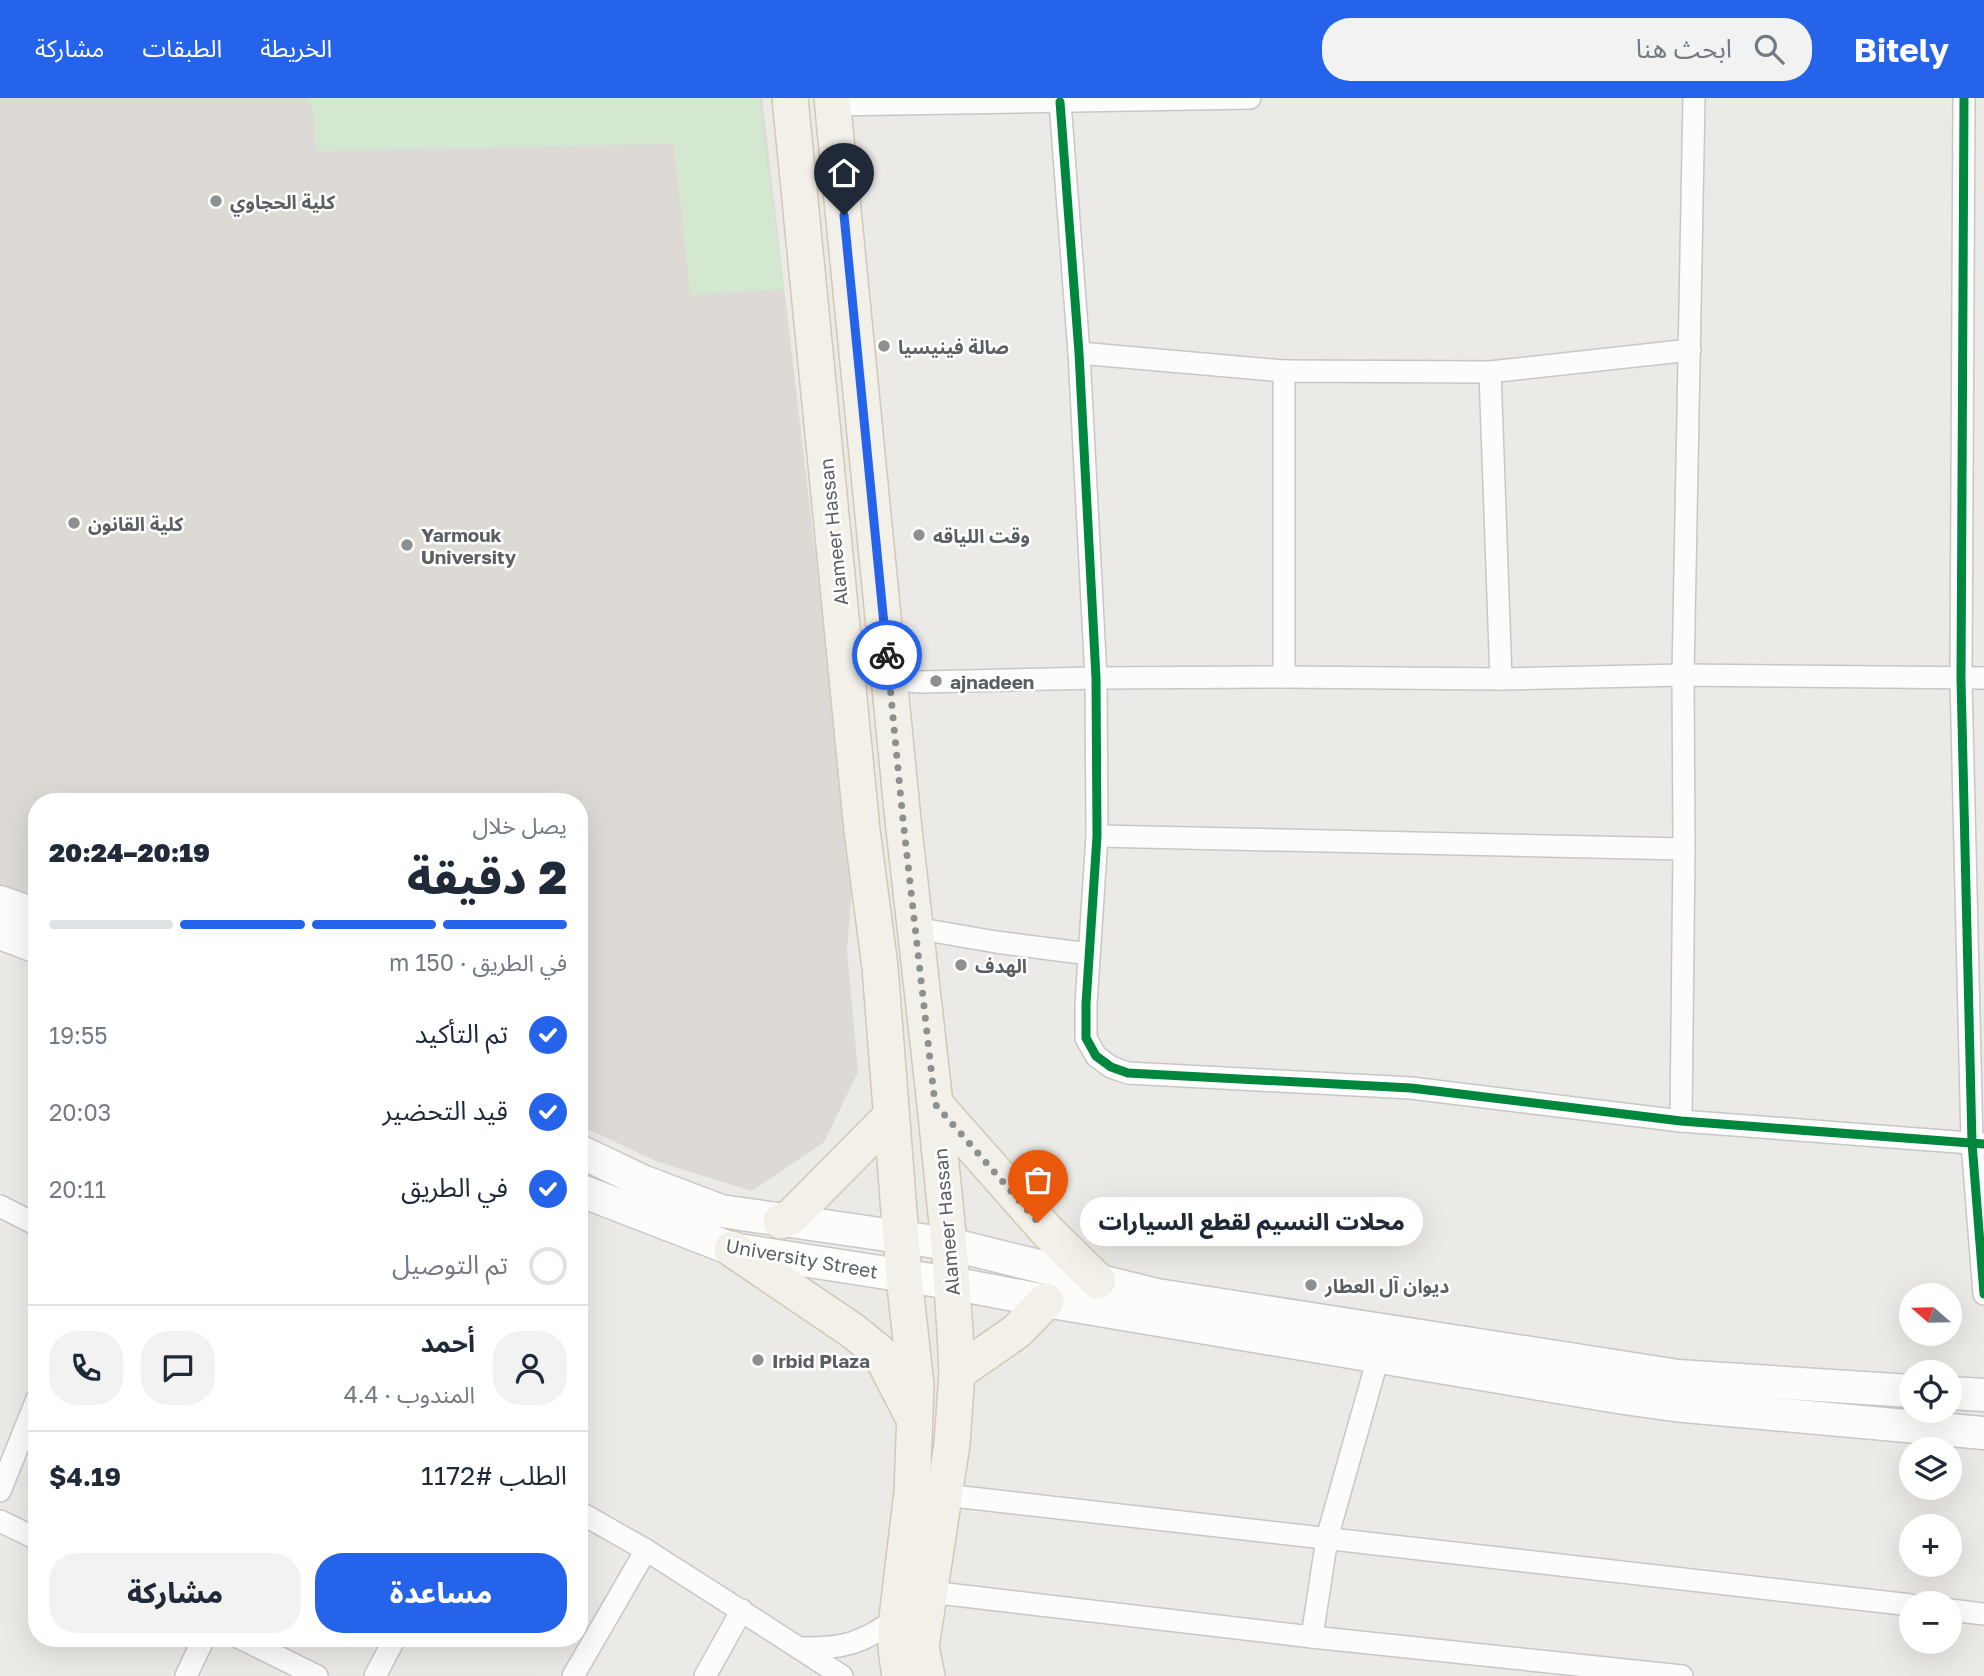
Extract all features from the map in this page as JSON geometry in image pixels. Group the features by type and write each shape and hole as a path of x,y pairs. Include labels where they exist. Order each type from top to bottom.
{"main road":[{"name":"Alameer Hassan","path":"790,98 862,830 880,967 904,1276 916,1386 912,1492 897,1618 896,1649 901,1676"},
{"name":"Alameer Hassan","path":"832,102 949,1244 957,1373 952,1444 921,1647 927,1676"},
{"path":"0,902 28,912"},
{"path":"0,933 28,944"},
{"path":"935,1104 1048,1232 1098,1281"},
{"path":"781,1222 791,1217 891,1116"},
{"name":"University Street","path":"588,1156 642,1181 721,1211 781,1222 949,1244 1157,1295 1235,1309 1678,1376 1899,1390"},
{"name":"University Street","path":"588,1194 732,1250 951,1283 1378,1358 1674,1405 1984,1433"},
{"path":"732,1250 853,1331 880,1353 916,1423"},
{"path":"957,1373 1017,1331 1045,1301"},
{"path":"1962,1394 1984,1395"}],"street":[{"path":"832,102 1060,102 1250,98"},
{"path":"1681,1121 1683,676 1694,98"},
{"path":"1964,98 1961,679 1975,866 1978,1144 1984,1294"},
{"path":"1060,102 1079,353 1096,678 1097,836 1086,1038 1096,1056 1111,1068 1128,1073 1411,1088 1681,1121 1978,1144"},
{"path":"1079,353 1284,371 1490,372 1690,350"},
{"path":"1284,371 1284,677"},
{"path":"1490,372 1501,679"},
{"path":"890,680 923,682 1096,678 1501,679 1683,676 1984,678"},
{"path":"1097,836 1684,849"},
{"path":"915,928 1089,954"},
{"path":"0,1206 28,1220"},
{"path":"1312,1637 1327,1538 1378,1358"},
{"path":"0,1491 28,1421"},
{"path":"945,1495 1899,1604"},
{"path":"588,1517 646,1549 842,1676"},
{"path":"0,1521 28,1535"},
{"path":"573,1676 646,1549"},
{"path":"930,1592 1312,1637 1682,1676"},
{"path":"705,1676 742,1610"},
{"path":"1962,1611 1984,1614"},
{"path":"799,1648 832,1649 874,1635 897,1618"},
{"path":"186,1676 200,1647"},
{"path":"258,1647 317,1676"},
{"path":"375,1676 390,1647"}],"shaded area":[{"name":"Yarmouk University","path":"0,98 762,98 853,877 847,949 858,1072 824,1142 752,1191 658,1162 588,1129 588,793 28,793 28,897 0,887"}],"green space":[{"path":"310,98 759,98 784,289 690,295 674,144 317,151"}],"cycle path":[{"path":"1964,98 1961,679 1972,1143 1984,1294"},
{"path":"1060,102 1079,353 1096,678 1097,836 1086,1004 1086,1038 1096,1056 1111,1067 1128,1073 1411,1088 1681,1121 1984,1144"}],"way so far":[{"path":"887,655 935,1104 1038,1222"}],"place":[{"name":"كلية الحجاوي","path":"216,201"},
{"name":"صالة فينيسيا","path":"884,346"},
{"name":"كلية القانون","path":"74,523"},
{"name":"وقت اللياقه","path":"919,535"},
{"name":"Yarmouk University","path":"407,545"},
{"name":"ajnadeen","path":"936,681"},
{"name":"الهدف","path":"961,965"},
{"name":"محلات النسيم لقطع السيارات","path":"1038,1222"},
{"name":"ديوان آل العطار","path":"1311,1285"},
{"name":"Irbid Plaza","path":"758,1360"}],"route":[{"path":"844,215 887,655"}]}
